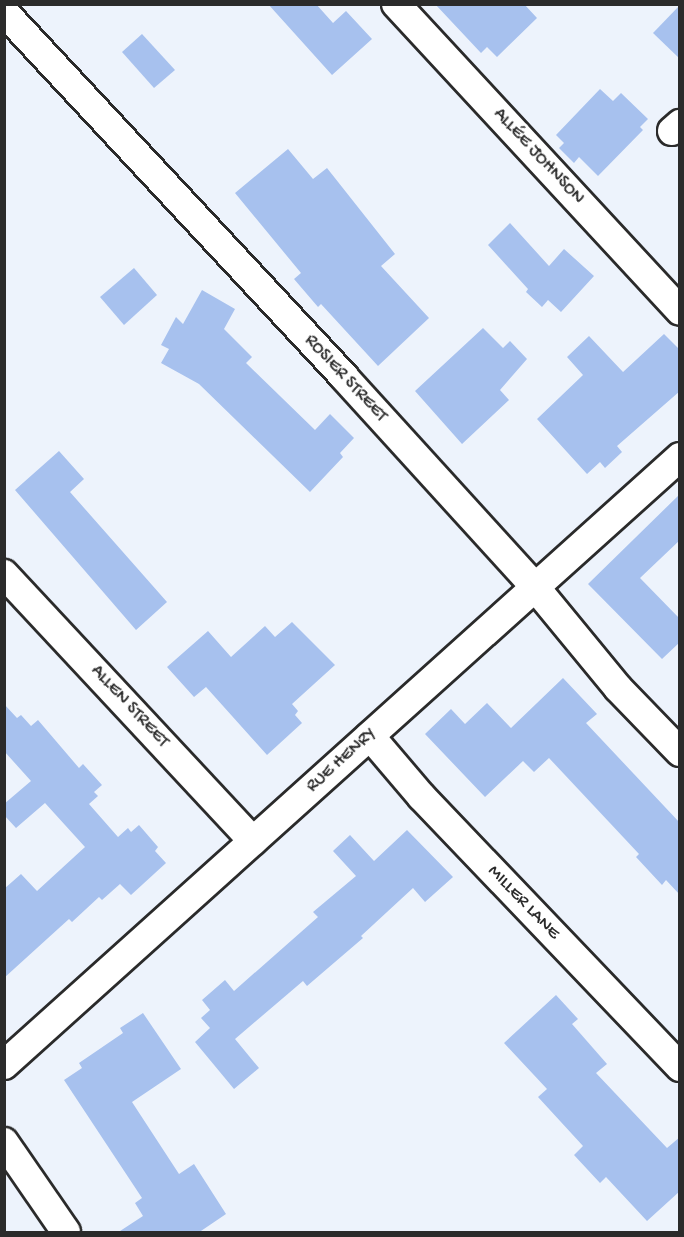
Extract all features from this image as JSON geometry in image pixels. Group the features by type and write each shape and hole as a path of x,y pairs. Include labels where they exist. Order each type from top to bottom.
{"street":[{"name":"ALLÉE JOHNSON","path":"396,4 680,311"},
{"name":"ROSIER STREET","path":"4,12 535,587 618,688 680,752"},
{"name":"RUE HENRY","path":"4,1065 680,457"},
{"name":"ALLEN STREET","path":"4,574 254,841"},
{"name":"MILLER LANE","path":"370,736 421,796 680,1066"},
{"path":"4,1143 66,1233"}],"building":[{"path":"268,4 316,4 333,23 346,11 372,39 332,75"},
{"path":"435,4 524,4 537,18 497,57 487,47 481,53"},
{"path":"680,5 680,59 653,33"},
{"path":"142,34 175,70 154,88 122,52"},
{"path":"600,89 613,101 621,93 648,119 640,127 643,130 598,176 579,157 574,163 559,148 564,143 556,135"},
{"path":"288,149 313,179 327,168 395,254 381,266 429,318 378,366 321,304 318,307 294,279 301,273 235,193"},
{"path":"510,223 549,266 564,249 594,276 561,312 548,300 542,307 526,292 528,289 488,245"},
{"path":"134,268 157,295 124,325 100,297"},
{"path":"202,290 235,309 224,329 252,357 246,363 315,430 330,414 354,438 340,453 343,457 310,492 199,384 161,363 169,349 161,345 176,317 183,324"},
{"path":"483,328 503,348 510,341 527,359 500,390 509,400 462,444 415,391"},
{"path":"664,334 680,350 680,391 617,446 622,452 605,468 600,462 587,474 537,419 583,375 567,357 589,336 623,372"},
{"path":"59,451 84,479 70,492 167,602 136,630 15,490"},
{"path":"680,494 680,540 640,578 680,619 680,642 662,659 588,584"},
{"path":"292,622 335,665 292,704 298,711 295,715 302,723 267,755 206,687 194,697 167,667 208,631 231,657 265,626 275,637"},
{"path":"563,678 597,714 586,723 680,823 680,895 666,880 662,885 636,857 639,854 549,758 534,772 523,761 485,797 425,734 451,709 465,724 487,703 511,728"},
{"path":"4,704 17,718 21,715 31,726 38,720 79,768 83,764 102,785 94,792 98,796 89,804 118,837 128,828 131,832 139,825 158,847 155,851 166,863 131,895 120,884 102,900 99,897 72,922 69,919 4,978 4,889 21,874 37,891 85,847 45,803 16,828 4,815 4,804 31,781 4,751"},
{"path":"407,830 453,877 425,902 413,888 361,936 363,938 307,986 303,981 235,1039 259,1068 234,1089 195,1042 210,1028 201,1018 210,1010 202,1000 225,980 234,991 318,917 313,912 356,876 333,851 350,835 374,861"},
{"path":"556,995 578,1019 572,1024 607,1064 596,1073 667,1148 680,1137 680,1191 647,1221 606,1177 600,1183 574,1155 583,1146 538,1097 547,1089 504,1043"},
{"path":"143,1013 181,1069 132,1102 179,1174 194,1164 226,1214 198,1233 117,1233 143,1216 135,1203 142,1198 64,1080 82,1068 79,1063 123,1033 120,1028"}]}
